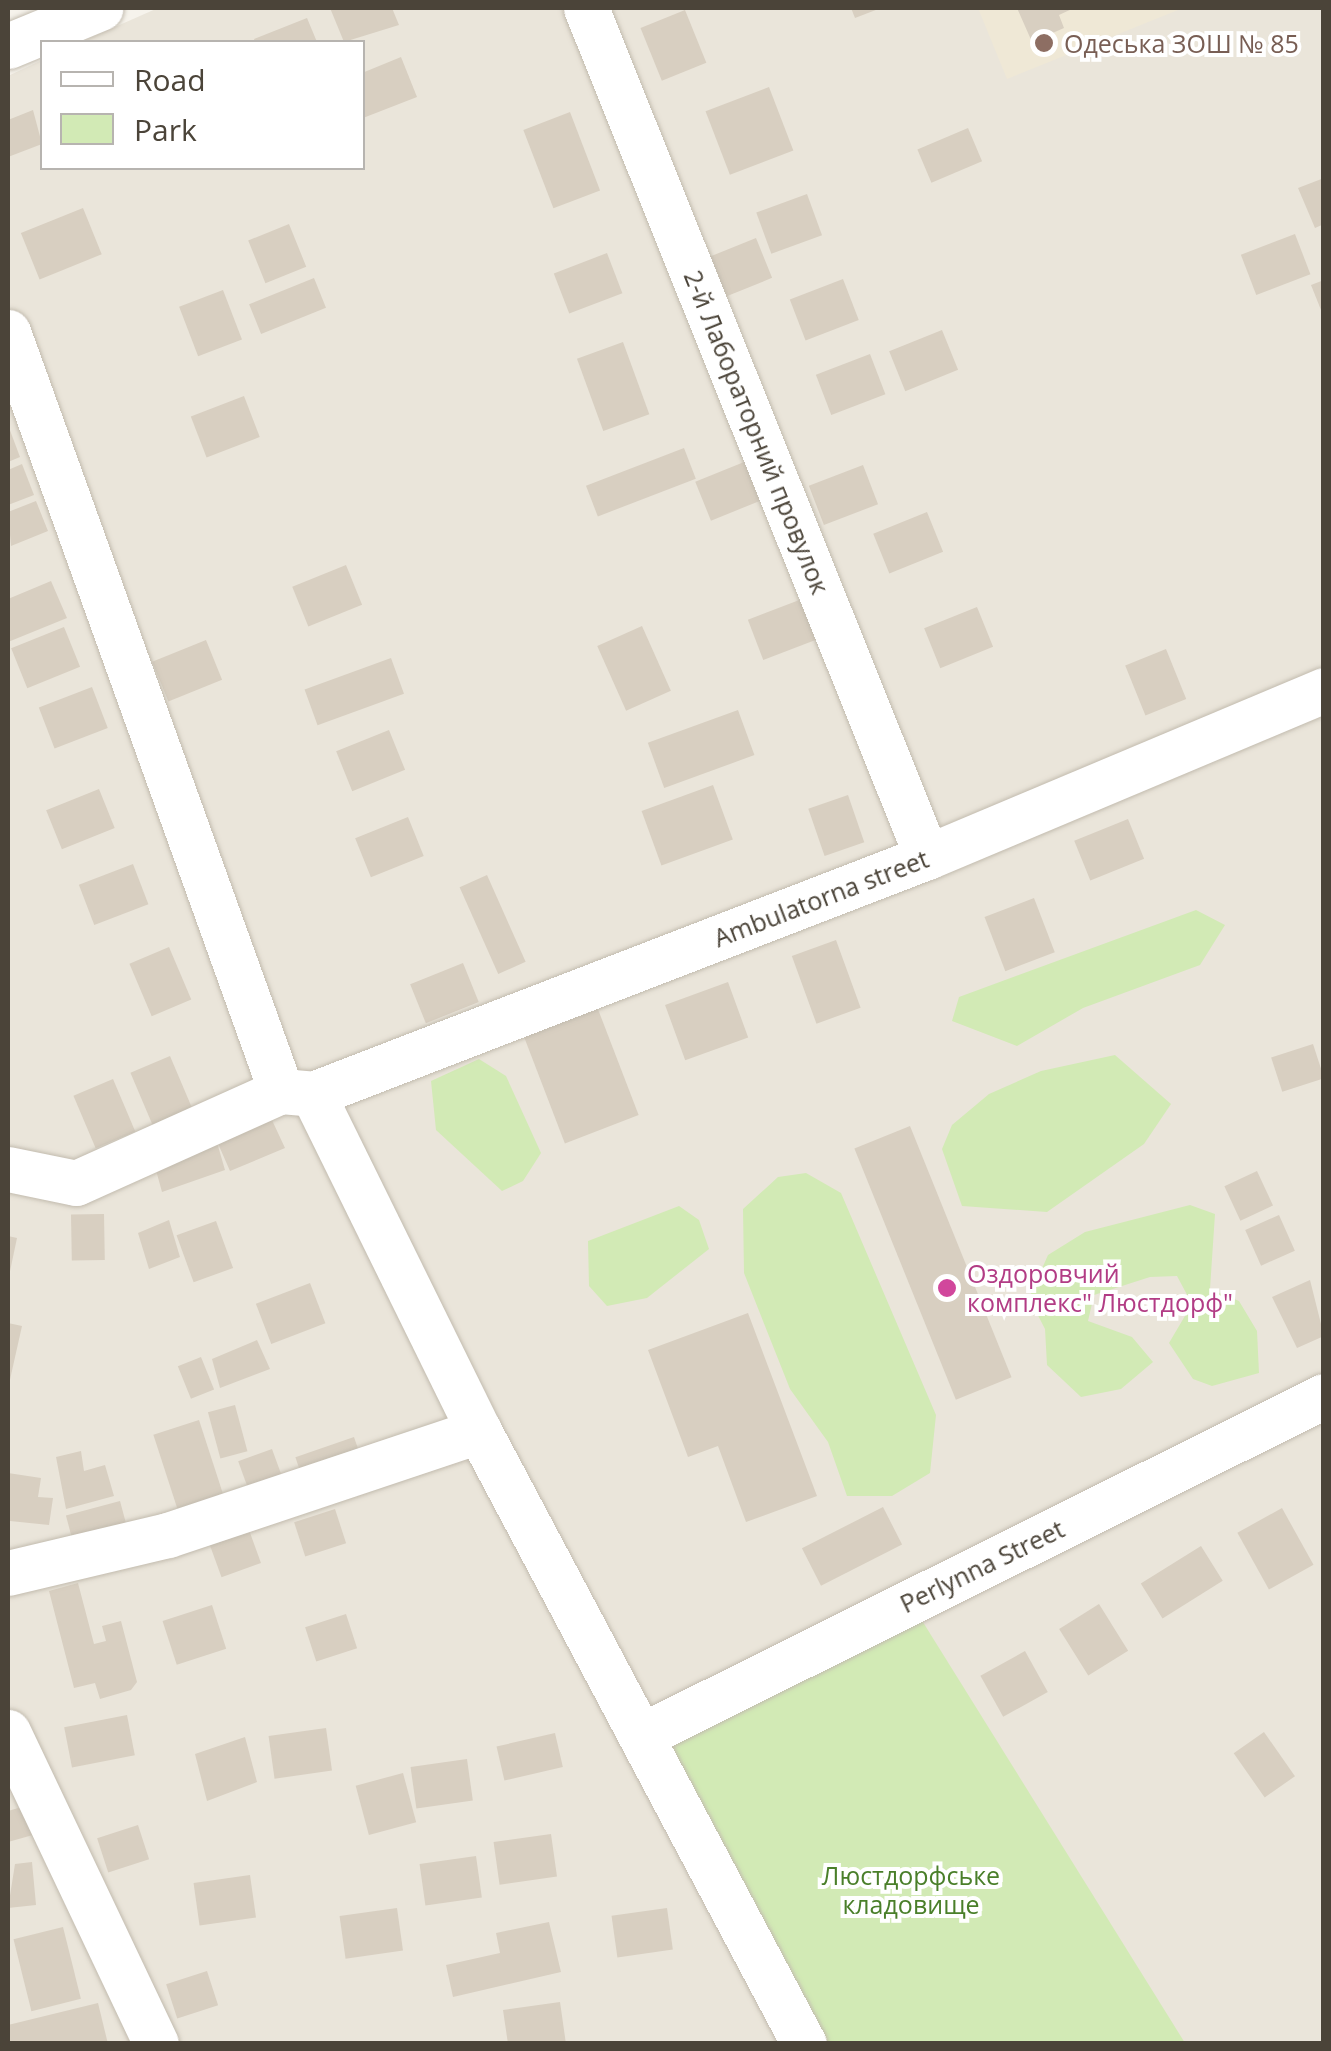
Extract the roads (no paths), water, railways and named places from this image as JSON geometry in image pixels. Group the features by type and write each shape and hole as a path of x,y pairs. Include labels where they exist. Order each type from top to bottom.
{"street":[{"path":"8,46 100,8"},
{"name":"2-й Лабораторний провулок","path":"586,8 927,857"},
{"path":"8,332 297,1092 804,2044"},
{"name":"Ambulatorna street","path":"8,1168 76,1183 297,1092 927,857 1324,690"},
{"name":"Perlynna Street","path":"641,1736 1324,1396"},
{"path":"8,1573 168,1535 479,1431"},
{"path":"8,1732 156,2044"}],"place":[{"name":"Одеська ЗОШ № 85","path":"1044,43"},
{"name":"Оздоровчий комплекс\" Люстдорф\"","path":"947,1288"}],"park label":[{"name":"Люстдорфське кладовище","path":"911,1890"}]}
